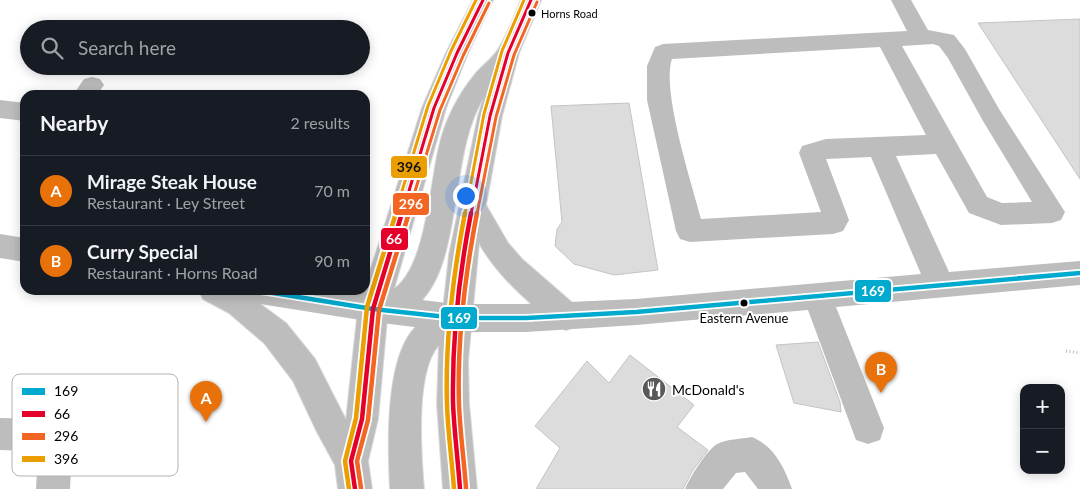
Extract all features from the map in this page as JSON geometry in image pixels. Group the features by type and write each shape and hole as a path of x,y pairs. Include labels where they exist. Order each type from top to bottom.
{"main road":[{"path":"460,489 453,404 453,361 463,255 490,116 508,53 531,0"},
{"path":"901,0 922,38"},
{"path":"353,475 362,419 373,310 434,108 478,1"},
{"path":"888,41 978,205 1001,214 1052,212 991,115 957,54 946,40 933,37 663,52 658,66 659,100 690,230 833,223 836,220 834,212 811,153 826,148 943,144"},
{"path":"373,310 394,304 409,294 423,277 430,254 455,131 466,105 481,81 508,53"},
{"path":"0,110 20,112"},
{"path":"879,146 940,284"},
{"path":"472,205 498,251 512,268 566,316"},
{"path":"0,246 20,249"},
{"path":"284,295 373,310 456,318 512,319 636,312 1080,273"},
{"path":"222,295 239,304 275,333 304,370 353,475"},
{"path":"817,296 868,428"},
{"path":"407,489 405,462 409,375 413,358 420,345 434,329 456,318"},
{"path":"702,489 727,457 752,454 770,476 775,489"},
{"path":"53,489 54,476"}],"path":[{"path":"1066,351 1080,353"}],"building":[{"path":"1080,19 1080,179 978,23"},
{"path":"629,103 658,270 614,275 574,264 555,246 557,229 562,222 551,106"},
{"path":"818,342 840,402 841,412 794,403 776,345"},
{"path":"630,355 694,405 677,427 708,450 693,470 683,489 536,489 560,448 535,426 587,361 609,383"}],"transit line":[{"name":"396","path":"349,489 345,461 356,418 367,307 428,106 451,51 476,0"},
{"name":"66","path":"355,489 351,461 362,419 373,309 434,108 457,53 483,0"},
{"name":"396","path":"454,489 447,405 447,361 457,254 484,114 502,51 524,0"},
{"name":"66","path":"460,489 453,404 453,361 463,255 490,116 508,53 531,0"},
{"name":"296","path":"466,488 459,404 459,361 469,256 496,117 514,55 537,2"},
{"name":"296","path":"361,488 357,461 368,420 379,310 440,110 463,56 489,3"},
{"name":"169","path":"285,295 373,309 456,318 526,318 636,312 1080,273"}],"place":[{"name":"Horns Road","path":"532,13"},
{"name":"Eastern Avenue","path":"744,303"},
{"name":"McDonald's","path":"654,389"},
{"name":"Curry Special","path":"881,393"},
{"name":"Mirage Steak House","path":"206,422"}]}
